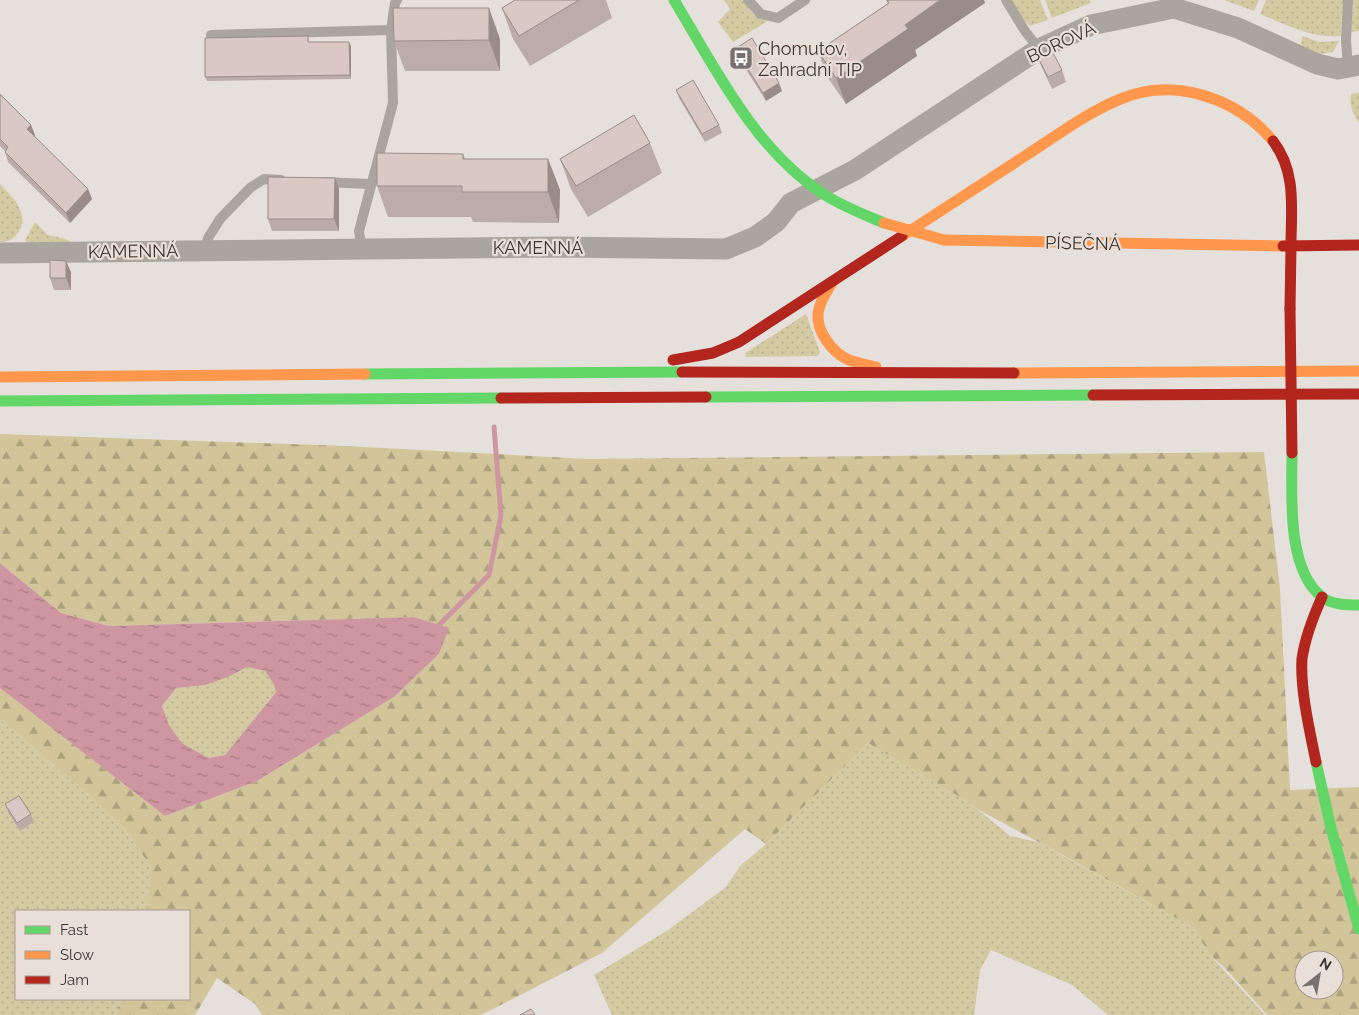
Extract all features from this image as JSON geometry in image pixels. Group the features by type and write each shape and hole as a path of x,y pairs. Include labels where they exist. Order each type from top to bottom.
{"main road":[{"path":"674,0 757,132 784,162 817,190"},
{"path":"610,372 713,353 739,342 1074,124 1127,96 1158,90 1192,92 1224,102 1251,119 1274,142 1288,169 1291,186 1290,309 1292,453 1296,546 1305,576 1315,591 1322,597 1339,604 1359,605"},
{"name":"PÍSEČNÁ","path":"817,190 884,223 944,240 1291,246 1359,245"},
{"path":"833,281 822,300 818,317 822,333 830,345 848,360 907,374"},
{"path":"0,377 610,372 907,374 1359,371"},
{"path":"0,401 1359,394"},
{"path":"1322,597 1309,628 1302,670 1313,751 1333,841 1359,929"}],"street":[{"name":"BOROVÁ","path":"817,190 855,170 1039,49 1091,25 1174,8 1238,28 1317,64 1338,69 1353,66"},
{"name":"KAMENNÁ","path":"0,253 558,247 726,249 755,237 776,222 791,203 817,190"}],"lane":[{"path":"362,250 359,231 393,103 391,30 395,2 397,0"},
{"path":"748,0 761,14 778,18 805,0"},
{"path":"1006,0 1025,31 1039,49"},
{"path":"1348,0 1346,40 1353,66"},
{"path":"211,35 391,30"},
{"path":"205,250 208,238 220,219 250,188 264,180 293,181"},
{"path":"312,181 371,184"}],"shaded area":[{"path":"724,0 742,0 753,14 768,21 733,42 718,22 730,9"},
{"path":"1010,0 1040,0 1048,20 1030,26 1022,19"},
{"path":"1045,0 1090,0 1091,3 1052,18"},
{"path":"1224,0 1259,0 1254,11"},
{"path":"1266,0 1343,0 1341,36 1309,33 1260,14"},
{"path":"1353,0 1359,0 1359,31 1351,32"},
{"path":"1302,36 1320,42 1339,41 1333,52 1320,54 1301,47"},
{"path":"1359,93 1359,123 1352,109 1351,94"},
{"path":"0,184 15,201 22,214 21,227 15,236 5,242 0,242"},
{"path":"35,222 48,235 66,239 75,245 28,243 25,240"},
{"path":"806,314 820,352 818,356 746,357 745,353"},
{"path":"247,667 265,671 273,683 276,692 225,755 208,758 182,743 169,725 162,706 176,688 213,682"},
{"path":"0,719 90,796 124,828 151,867 146,910 15,910 15,1000 122,1000 115,1015 0,1015"},
{"path":"868,743 970,803 1010,836 1038,842 1194,928 1210,955 1265,1015 1108,1015 1072,985 991,950 980,970 974,1015 612,1015 594,975 668,930 726,887 740,866 766,844"}],"green space":[{"path":"0,434 345,446 587,459 1264,452 1280,589 1290,790 1359,787 1359,1015 1267,1015 1224,967 1210,955 1194,928 979,810 868,743 766,844 745,829 602,953 481,1015 262,1015 255,1004 217,978 195,1015 115,1015 122,1000 190,1000 190,910 146,910 151,867 124,828 90,796 0,719 0,688 165,816 257,781 394,697 439,654 448,628 414,617 109,626 61,613 0,563"}],"water":[{"path":"0,563 61,613 109,626 414,617 449,628 439,654 394,697 257,781 165,816 0,688","holes":["247,667 265,671 273,683 276,692 225,755 208,758 182,743 169,725 162,706 176,688 205,685 230,676"]}],"building":[{"path":"515,0 579,0 519,36 502,8"},
{"path":"887,0 940,0 905,25 908,29 836,78 818,51 889,3"},
{"path":"393,8 489,8 489,40 394,41"},
{"path":"308,36 308,42 349,42 350,75 205,77 205,38"},
{"path":"752,38 779,83 763,93 735,49"},
{"path":"1051,49 1062,70 1048,77 1037,56"},
{"path":"693,80 719,125 702,134 676,90"},
{"path":"0,94 31,125 27,129 88,189 66,213 5,152 8,147 0,139"},
{"path":"634,115 650,143 576,186 560,159"},
{"path":"377,153 463,154 463,159 548,159 548,192 462,192 462,186 377,186"},
{"path":"268,177 335,178 334,219 268,219"},
{"path":"50,260 66,261 66,278 50,278"},
{"path":"19,796 31,814 17,823 5,804"},
{"path":"531,1009 535,1015 520,1015"}],"waterway":[{"path":"436,628 489,575 501,515 494,427"}],"traffic: fast":[{"path":"674,0 738,105 776,153 798,175 829,198 884,223"},
{"path":"365,374 682,372"},
{"path":"706,397 1093,395"},
{"path":"0,401 501,398"},
{"path":"1292,453 1292,509 1297,550 1302,568 1310,584 1326,600 1340,604 1359,605"},
{"path":"1316,762 1331,828 1359,929"}],"traffic: slow":[{"path":"902,236 1084,118 1123,98 1143,92 1185,91 1224,103 1259,126 1273,141"},
{"path":"884,223 944,240"},
{"path":"944,240 1283,246"},
{"path":"833,281 822,300 818,313 818,320 823,334 832,347 843,357 876,367"},
{"path":"1014,373 1359,371"},
{"path":"0,377 365,374"}],"traffic: jam":[{"path":"1273,141 1281,153 1289,178 1292,205 1291,246"},
{"path":"673,360 713,353 739,342 902,236"},
{"path":"1283,246 1359,245"},
{"path":"1290,309 1291,246"},
{"path":"1290,309 1292,453"},
{"path":"682,372 1014,373"},
{"path":"1093,395 1359,394"},
{"path":"501,398 706,397"},
{"path":"1316,762 1304,697 1302,659 1310,627 1322,597"}],"place":[{"name":"Chomutov, Zahradní TIP","path":"741,58"}]}
